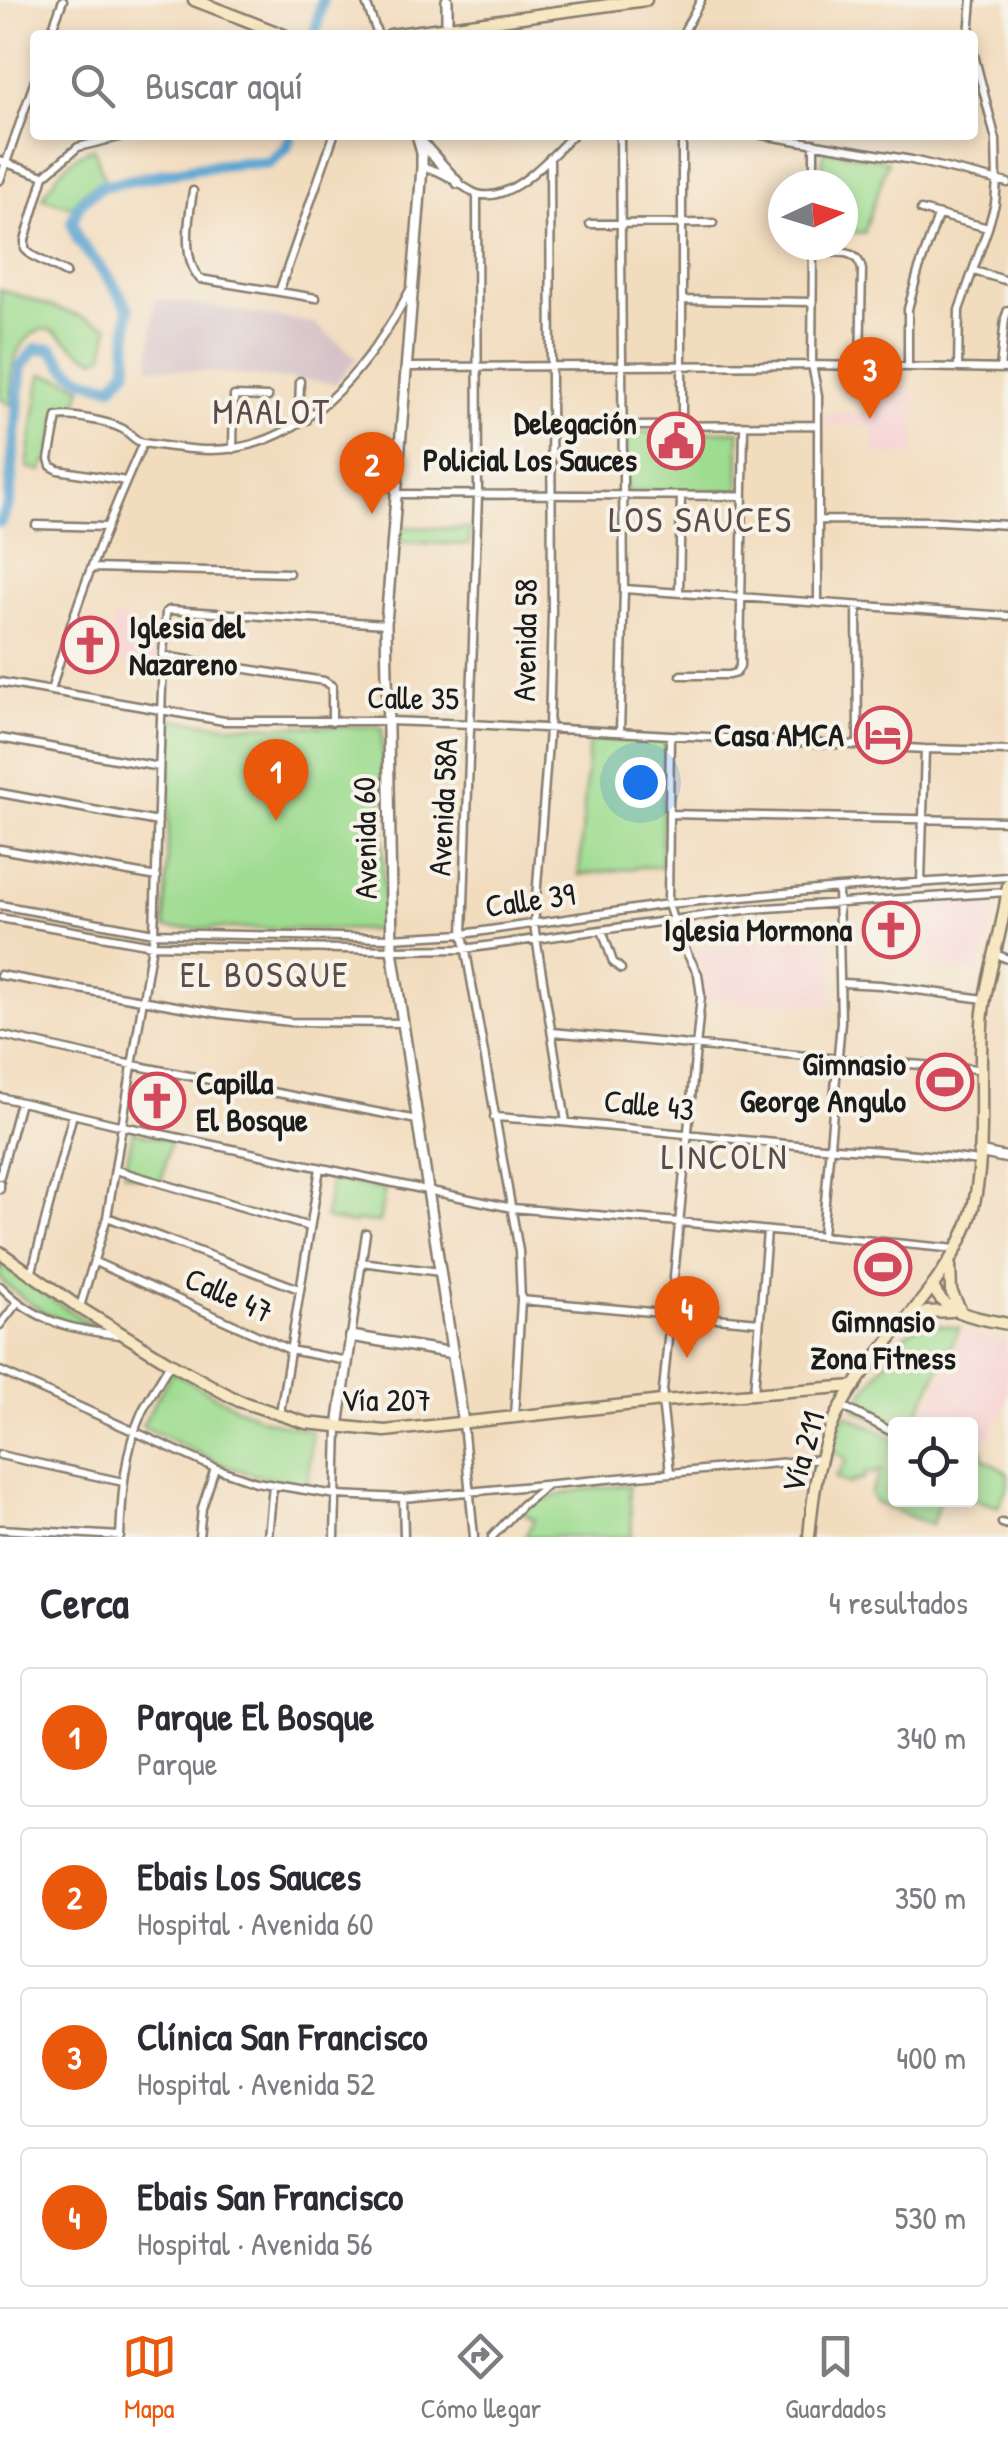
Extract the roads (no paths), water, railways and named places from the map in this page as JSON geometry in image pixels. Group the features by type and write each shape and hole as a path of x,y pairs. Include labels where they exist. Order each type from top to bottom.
{"main road":[{"path":"194,0 270,30"},
{"path":"425,30 646,0"},
{"name":"Vía 211","path":"809,1537 820,1459 841,1406 933,1285 967,1228 975,1200 979,1156 979,1069 985,999 1008,881"},
{"name":"Vía 207","path":"0,1252 121,1335 170,1363 239,1401 306,1423 385,1431 754,1392 855,1386"},
{"path":"954,1255 949,1284 962,1312"},
{"path":"933,1285 938,1299 945,1304 1008,1324"},
{"path":"894,1333 927,1312 962,1312"},
{"name":"Vía 207","path":"818,1388 864,1374"}],"street":[{"path":"52,30 62,0"},
{"path":"365,0 376,30"},
{"path":"446,27 447,0"},
{"path":"685,30 702,0"},
{"path":"969,30 972,0"},
{"path":"958,368 958,310 988,228 997,181 996,140 978,71"},
{"path":"0,180 3,162 30,93"},
{"path":"66,273 31,255 25,249 25,240 44,176 80,140"},
{"path":"78,146 105,140"},
{"path":"280,292 332,140"},
{"name":"Avenida 60","path":"419,140 422,168 386,624 391,938 463,1423 474,1537"},
{"path":"421,140 458,183"},
{"path":"422,168 440,171 477,194 505,194 569,140"},
{"path":"620,140 624,590 620,732"},
{"path":"682,140 682,426"},
{"path":"794,140 912,160 1008,183"},
{"path":"814,143 814,170"},
{"name":"Avenida 58","path":"550,157 552,612 549,730 534,925 566,1122"},
{"path":"3,162 44,176"},
{"path":"193,190 190,248 195,274 316,298"},
{"name":"Avenida 58A","path":"477,194 478,495 463,934 519,1250 521,1300 514,1417"},
{"path":"921,210 988,228"},
{"path":"908,366 908,309 938,216"},
{"path":"590,224 713,223"},
{"path":"858,258 862,270 860,365"},
{"path":"813,260 812,365 818,395 818,604"},
{"path":"974,271 1008,281"},
{"path":"126,481 51,466 58,417 68,415 120,428 143,443 203,450 233,449 285,432 307,420 332,398 371,350 414,283"},
{"path":"682,300 812,302"},
{"path":"406,367 681,364 1004,369 1002,335 1008,310"},
{"path":"300,381 299,409 307,420"},
{"path":"233,449 234,396 268,396"},
{"path":"622,426 818,425"},
{"path":"681,675 729,675 740,666 744,426"},
{"path":"51,690 107,526 143,443"},
{"path":"396,494 743,496"},
{"path":"679,593 681,496"},
{"path":"818,520 1008,524"},
{"path":"36,525 107,526"},
{"path":"92,568 289,574"},
{"path":"624,590 1008,616"},
{"path":"856,607 858,744"},
{"path":"80,1308 107,1217 154,933 166,612 386,624"},
{"path":"163,656 324,681 332,686 332,722"},
{"name":"Calle 35","path":"0,682 224,721 472,724 1008,751"},
{"path":"670,735 668,904 698,974 700,996 662,1401 670,1472"},
{"path":"0,738 159,768"},
{"path":"921,882 925,749"},
{"path":"0,794 158,822"},
{"path":"670,814 1008,821"},
{"path":"0,849 156,877"},
{"name":"Calle 39","path":"0,906 154,933 391,938 463,934 668,904 838,888 1008,881"},
{"path":"822,1236 839,1058 842,983 838,888"},
{"name":"Calle 39","path":"0,918 152,946 464,949 672,919 839,902 1007,892"},
{"path":"602,930 613,962 621,969"},
{"path":"995,954 1008,958"},
{"path":"0,975 221,1014 290,1022 401,1023"},
{"path":"842,983 985,999"},
{"path":"552,1032 979,1069"},
{"path":"0,1035 416,1120"},
{"path":"0,1097 512,1208 822,1236 954,1255"},
{"path":"0,1183 20,1102"},
{"path":"31,1275 72,1114"},
{"name":"Calle 43","path":"494,1117 830,1148 1008,1158"},
{"path":"280,1414 320,1168"},
{"path":"116,1170 310,1228"},
{"path":"107,1217 299,1289"},
{"path":"754,1392 768,1231"},
{"path":"335,1537 338,1427 366,1233"},
{"name":"Calle 47","path":"95,1262 290,1350 346,1362"},
{"path":"361,1262 440,1272"},
{"path":"0,1286 17,1303 57,1324 85,1332 121,1335"},
{"path":"521,1300 760,1322"},
{"path":"0,1325 17,1303"},
{"path":"351,1336 453,1353"},
{"path":"0,1529 120,1537 123,1482 134,1430 170,1363"},
{"path":"0,1371 215,1468 274,1485 336,1495 403,1498 820,1459"},
{"path":"841,1406 888,1430"},
{"path":"0,1455 123,1482"},
{"path":"199,1537 202,1508 215,1468"},
{"path":"268,1537 274,1485"},
{"path":"492,1537 522,1505 547,1486"},
{"path":"403,1498 404,1537"}],"waterway":[{"path":"316,30 322,0"},
{"path":"0,522 9,503 21,366 36,349 52,349 71,371 92,382 112,386 127,369 128,308 78,240 72,222 79,204 101,186 196,168 268,163 286,148 288,140"}],"place":[{"name":"Clínica San Francisco","path":"870,419"},
{"name":"Delegación Policial Los Sauces","path":"676,441"},
{"name":"Ebais Los Sauces","path":"372,514"},
{"name":"Iglesia del Nazareno","path":"90,645"},
{"name":"Casa AMCA","path":"883,735"},
{"name":"Parque El Bosque","path":"276,821"},
{"name":"Iglesia Mormona","path":"891,930"},
{"name":"Gimnasio George Angulo","path":"945,1082"},
{"name":"Capilla El Bosque","path":"157,1101"},
{"name":"Gimnasio Zona Fitness","path":"883,1267"},
{"name":"Ebais San Francisco","path":"687,1358"}],"district":[{"name":"MAALOT","path":"272,412"},
{"name":"LOS SAUCES","path":"701,520"},
{"name":"EL BOSQUE","path":"265,975"},
{"name":"LINCOLN","path":"725,1157"}]}
